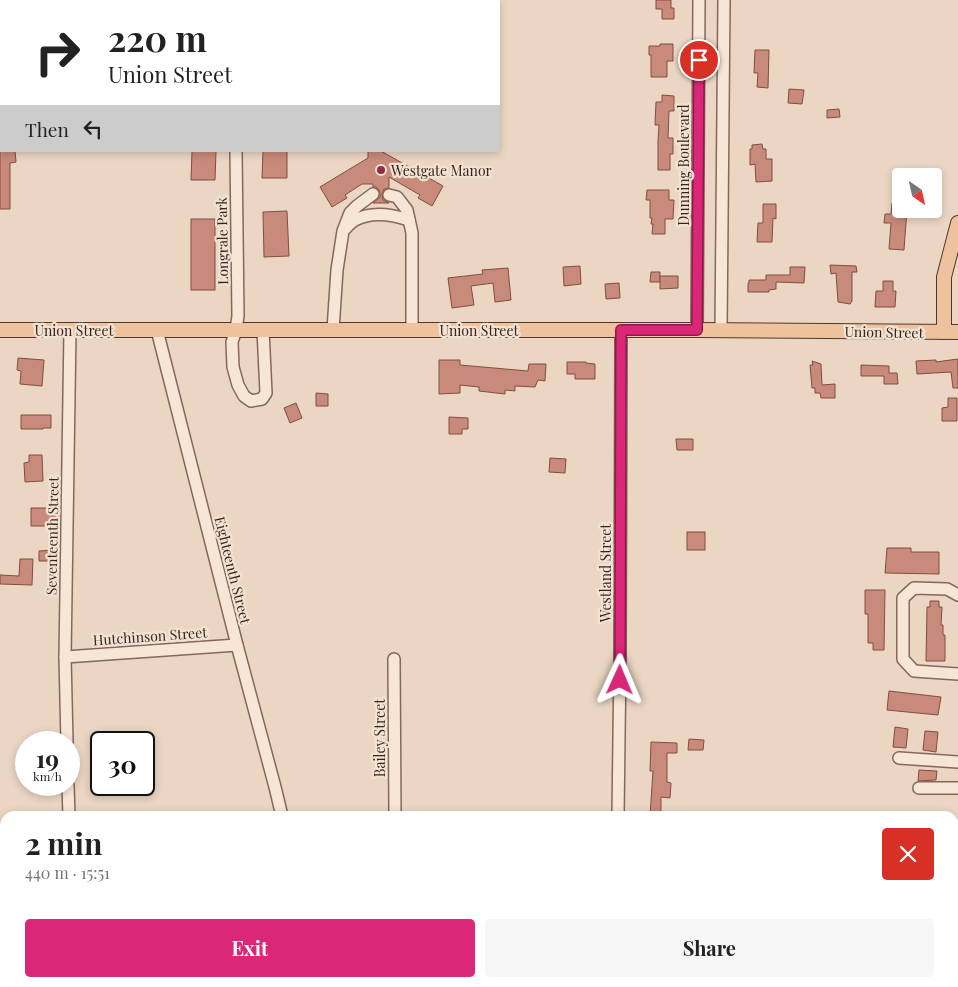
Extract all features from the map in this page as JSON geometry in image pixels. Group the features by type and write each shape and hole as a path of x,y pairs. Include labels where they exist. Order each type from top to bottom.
{"main road":[{"path":"951,332 944,278 958,222"},
{"name":"Union Street","path":"0,330 721,330 951,332"}],"street":[{"name":"Dunning Boulevard","path":"697,330 700,0"},
{"path":"721,330 724,0"},
{"name":"Longrale Park","path":"236,152 238,316 232,342 233,367 238,385 244,396 251,401 262,399 266,393 263,330"},
{"path":"333,330 337,270 343,231 350,213 373,194"},
{"path":"389,194 397,197 407,210 412,233 412,330"},
{"path":"343,231 354,220 374,214 394,215 409,220"},
{"name":"Seventeenth Street","path":"67,731 65,656 70,330"},
{"name":"Eighteenth Street","path":"157,330 281,811"},
{"name":"Westland Street","path":"618,811 621,330"},
{"path":"958,595 947,589 914,588 903,598 903,659 914,671 958,674"},
{"name":"Hutchinson Street","path":"65,656 237,645"},
{"name":"Bailey Street","path":"394,659 395,811"},
{"path":"899,758 958,762"},
{"path":"919,788 958,788"},
{"path":"68,796 69,811"}],"building":[{"path":"656,0 671,0 671,8 674,8 674,19 662,19 662,9 656,9"},
{"path":"660,44 673,44 673,61 667,61 667,77 651,77 649,46 660,46"},
{"path":"755,50 769,50 768,88 757,87 758,73 754,73"},
{"path":"789,89 804,90 802,104 788,103"},
{"path":"662,95 674,96 674,111 669,111 668,138 673,138 670,170 658,170 659,125 655,125 656,102 662,102"},
{"path":"839,109 840,117 827,118 827,110"},
{"path":"762,144 763,149 766,149 766,159 772,159 772,181 756,182 755,164 750,165 750,149 752,149 752,145"},
{"path":"0,152 15,152 16,162 10,163 10,209 0,209"},
{"path":"192,152 216,152 215,180 191,180"},
{"path":"263,152 287,152 287,178 262,178"},
{"name":"Westgate Manor","path":"368,152 383,152 443,186 432,206 418,198 420,195 389,177 389,188 384,189 382,194 383,200 389,203 373,203 380,197 379,190 373,187 373,184 362,184 345,195 347,198 332,207 320,187 368,158"},
{"path":"647,190 669,190 669,200 674,200 673,219 665,219 665,234 652,234 653,224 651,224 652,218 650,218 650,200 646,200"},
{"path":"892,203 892,218 906,218 904,250 889,249 891,223 884,223 885,214 891,214"},
{"path":"763,204 776,204 776,219 773,218 772,242 757,242 758,223 763,223"},
{"path":"287,211 289,256 264,257 263,212"},
{"path":"191,219 215,219 215,290 191,290"},
{"path":"830,265 856,266 857,272 852,272 852,301 850,304 838,302 836,273 831,274"},
{"path":"580,266 581,284 564,286 563,267"},
{"path":"790,267 805,267 804,283 776,282 776,289 769,290 769,292 748,292 749,280 766,280 766,275 790,275"},
{"path":"508,268 511,300 495,302 493,283 471,286 474,305 452,308 448,278 483,274 482,270"},
{"path":"651,272 660,272 660,282 650,282"},
{"path":"660,276 678,276 678,288 660,289"},
{"path":"883,281 893,281 893,291 896,291 895,307 875,307 876,291 883,291"},
{"path":"619,283 620,298 606,299 605,284"},
{"path":"18,358 44,360 42,386 20,384 21,371 17,370"},
{"path":"958,359 958,388 953,388 951,372 917,374 916,361 936,360 936,362"},
{"path":"439,360 460,360 460,365 528,371 529,364 546,364 545,381 538,380 535,387 515,386 515,391 505,390 505,394 479,391 479,387 460,385 460,393 439,394"},
{"path":"812,361 821,364 822,385 835,384 835,398 821,398 820,393 815,393 815,388 812,388 810,365 813,365"},
{"path":"567,362 595,364 595,379 575,379 575,374 567,374"},
{"path":"861,365 889,366 889,373 897,373 898,384 884,384 884,376 861,376"},
{"path":"316,393 328,394 328,406 316,406"},
{"path":"948,398 957,398 957,421 942,421 942,408 948,407"},
{"path":"296,403 302,418 290,423 284,408"},
{"path":"21,415 51,415 51,428 21,429"},
{"path":"449,417 468,418 468,429 462,429 462,434 449,434"},
{"path":"676,439 693,439 693,450 677,450"},
{"path":"29,455 42,455 43,481 25,482 24,463 29,462"},
{"path":"550,458 566,459 565,473 549,472"},
{"path":"31,508 55,508 55,513 59,513 59,522 56,522 56,526 31,526"},
{"path":"687,532 705,532 705,550 687,550"},
{"path":"887,548 911,548 911,552 939,552 939,574 885,573"},
{"path":"53,550 55,552 55,561 39,561 39,551"},
{"path":"20,559 33,559 32,585 0,584 0,575 19,576"},
{"path":"865,590 885,590 884,650 873,650 873,643 868,643 868,614 865,614"},
{"path":"930,601 939,601 939,607 942,607 941,625 943,625 943,635 945,635 945,661 926,661 927,607 930,607"},
{"path":"889,691 941,697 938,715 887,710"},
{"path":"895,727 908,729 906,748 893,747"},
{"path":"925,731 938,732 936,752 923,750"},
{"path":"689,739 704,740 703,750 688,750"},
{"path":"651,742 677,743 677,753 667,753 667,782 671,783 670,798 661,797 661,811 650,811 653,771 650,771"},
{"path":"919,770 937,771 936,780 918,781"}],"place":[{"name":"Westgate Manor","path":"381,170"}],"route":[{"path":"620,680 621,330 697,330 699,60"}]}
